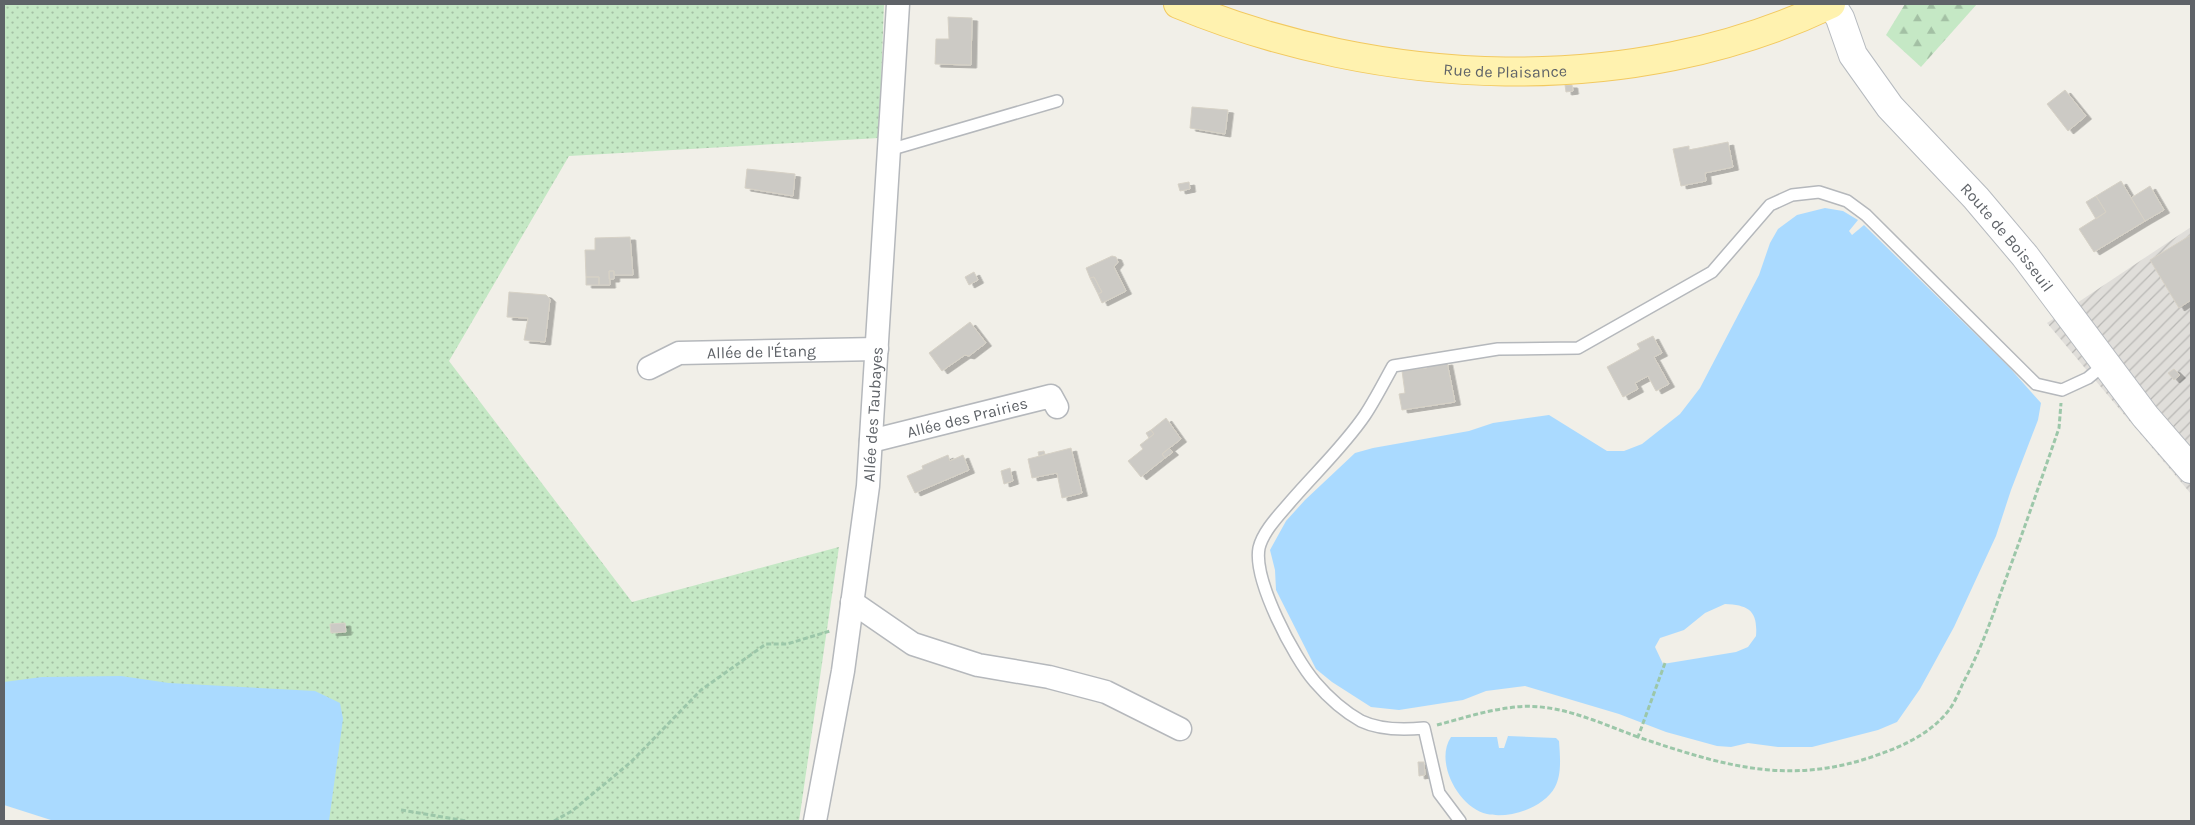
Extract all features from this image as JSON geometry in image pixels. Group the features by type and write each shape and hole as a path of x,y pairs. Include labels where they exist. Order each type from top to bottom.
{"main road":[{"name":"Rue de Plaisance","path":"1178,4 1258,32 1332,52 1430,67 1499,71 1565,69 1667,56 1743,39 1788,24 1831,4"},
{"name":"Route de Boisseuil","path":"1831,4 1840,18 1853,55 1890,107 1976,198 2019,248 2146,416 2191,469"}],"street":[{"name":"Allée des Taubayes","path":"816,821 849,625 868,486 898,4"},
{"name":"Allée de l'Étang","path":"649,368 678,353 877,349"},
{"name":"Allée des Prairies","path":"872,441 1050,396 1057,407"},
{"path":"852,602 913,644 978,665 1049,677 1106,692 1180,729"}],"lane":[{"path":"890,150 1058,101"},
{"path":"1460,821 1439,792 1424,728 1398,730 1362,721 1338,704 1315,682 1298,660 1284,633 1267,594 1260,568 1259,548 1272,522 1365,416 1393,366 1498,349 1578,348 1712,272 1770,205 1792,195 1819,192 1847,202 1866,215 2036,384 2062,390 2088,378 2106,363"}],"path":[{"path":"1424,728 1509,707 1537,707 1564,711 1705,760 1742,768 1809,771 1855,764 1903,746 1934,725 1950,708 1981,648 2060,428 2062,390"},
{"path":"554,821 572,811 631,762 701,690 766,644 787,644 849,625"},
{"path":"1638,737 1665,663"},
{"path":"402,810 466,821"}],"shaded area":[{"path":"2191,227 2191,494 2047,323"}],"green space":[{"path":"4,4 884,4 879,138 569,156 449,361 632,602 839,547 799,821 162,821 4,780"},
{"path":"1905,4 1977,4 1921,67 1886,35"}],"water":[{"path":"1825,208 1843,211 1858,220 1849,231 1852,235 1864,225 2009,367 2041,403 2038,420 2011,490 1996,536 1954,627 1920,689 1897,722 1878,730 1812,747 1778,747 1748,743 1731,747 1717,746 1666,732 1619,714 1525,686 1486,691 1463,700 1399,710 1371,707 1332,682 1316,669 1276,590 1275,570 1270,550 1286,521 1305,500 1355,453 1469,431 1493,423 1549,415 1607,451 1624,451 1642,444 1680,414 1700,388 1759,275 1770,243 1778,229 1797,215","holes":["1725,604 1746,608 1753,615 1756,636 1748,647 1736,652 1663,664 1655,647 1660,638 1684,630 1705,613"]},
{"path":"121,676 169,683 315,691 340,703 343,719 329,821 54,821 4,805 4,682 42,677"},
{"path":"1508,736 1556,738 1559,741 1559,776 1550,794 1534,806 1505,815 1487,814 1467,803 1452,783 1446,759 1447,747 1451,737 1497,737 1499,748 1504,748"}],"building":[{"path":"948,17 972,18 971,65 935,64 936,39 949,39"},
{"path":"1565,85 1572,85 1573,91 1566,92"},
{"path":"2065,90 2086,116 2068,131 2047,104"},
{"path":"1192,107 1228,110 1225,134 1190,128"},
{"path":"1728,142 1733,167 1705,173 1706,181 1681,186 1673,149 1689,146 1689,150"},
{"path":"747,169 795,174 793,196 745,188"},
{"path":"2121,181 2145,221 2094,252 2079,229 2106,212 2096,196"},
{"path":"1189,182 1190,189 1180,191 1178,184"},
{"path":"2150,186 2164,210 2145,221 2131,198"},
{"path":"2096,196 2106,212 2096,219 2086,202"},
{"path":"2191,235 2191,300 2179,308 2150,260"},
{"path":"630,237 633,275 614,275 614,271 609,271 610,285 599,285 599,277 586,277 585,250 595,250 595,238"},
{"path":"1112,256 1116,257 1118,262 1114,267 1126,291 1102,303 1098,294 1102,292 1094,277 1090,278 1086,268"},
{"path":"609,271 614,271 614,279 609,279"},
{"path":"974,272 978,280 969,285 965,277"},
{"path":"586,277 599,277 599,285 586,285"},
{"path":"1094,277 1102,292 1098,294 1090,278"},
{"path":"509,292 546,295 550,299 545,342 524,340 528,318 507,317"},
{"path":"970,322 986,343 969,356 965,355 942,371 929,353"},
{"path":"1653,336 1662,353 1654,357 1669,384 1656,391 1648,376 1635,383 1638,389 1623,397 1607,367 1640,349 1637,344"},
{"path":"1447,362 1455,402 1402,410 1399,394 1405,393 1402,371 1427,368 1427,365"},
{"path":"2174,369 2180,375 2174,380 2168,373"},
{"path":"1166,418 1181,439 1162,454 1165,458 1141,477 1128,461 1143,449 1140,445 1154,434 1151,430"},
{"path":"1151,430 1154,434 1149,438 1146,433"},
{"path":"1071,448 1082,493 1062,498 1057,473 1032,478 1028,459"},
{"path":"1169,448 1173,452 1165,458 1162,454"},
{"path":"1044,451 1045,454 1039,456 1038,452"},
{"path":"948,455 950,461 963,455 969,470 915,493 907,476 923,469 922,466"},
{"path":"1010,468 1013,481 1004,484 1001,471"},
{"path":"345,623 346,632 331,633 330,624"},
{"path":"1418,762 1424,762 1425,775 1419,776"}]}
